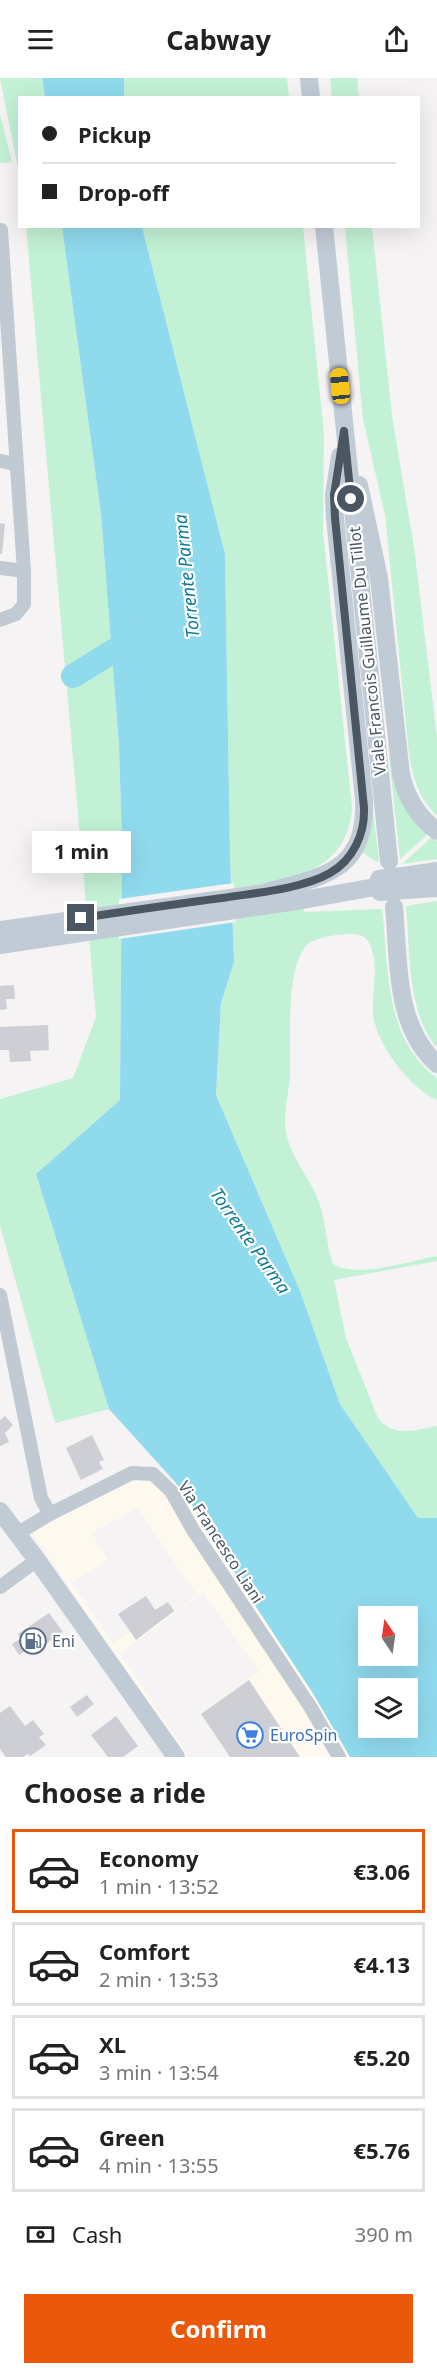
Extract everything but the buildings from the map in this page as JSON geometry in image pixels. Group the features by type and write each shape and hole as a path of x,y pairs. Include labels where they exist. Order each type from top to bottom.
{"main road":[{"path":"309,78 311,96"},
{"name":"Viale Francois Guillaume Du Tillot","path":"324,228 389,861"},
{"path":"344,431 365,509 377,567 401,774 411,802 421,816 437,831"},
{"path":"0,930 59,928 302,891 342,864 356,846 364,824 364,799 334,495 344,431"},
{"path":"404,883 437,871"},
{"path":"0,945 59,928 270,891 376,886 437,878"},
{"path":"404,883 437,888"},
{"path":"394,907 403,998 408,1019 416,1038 437,1064"},
{"path":"0,1511 38,1560 176,1757"}],"street":[{"path":"0,620 16,614 24,604 24,571 1,230"},
{"path":"0,461 16,464"},
{"path":"0,568 24,571"},
{"path":"0,1295 41,1498 50,1514"},
{"name":"Via Francesco Liani","path":"18,1533 50,1514 132,1473 153,1474 171,1491 194,1530 311,1708 339,1757"},
{"path":"0,1587 38,1560"}],"shaded area":[{"path":"142,1465 175,1482 212,1531 241,1584 314,1695 350,1757 230,1757 201,1714 259,1671 203,1593 120,1653 189,1757 185,1757 29,1528","holes":["137,1508 197,1595 165,1619 160,1612 113,1643 72,1583 108,1560 92,1533"]}],"green space":[{"path":"0,78 42,78 45,96 18,96 18,168"},
{"path":"124,78 287,78 289,96 124,96"},
{"path":"330,78 357,78 359,96 332,96"},
{"path":"0,114 12,162 0,163"},
{"path":"26,228 62,228 101,514 119,747 122,841 120,1100 36,1174 109,1409 55,1423 0,1225 0,1099 73,1078 96,1017"},
{"path":"142,228 303,228 324,434 323,532 352,807 348,830 337,850 321,864 299,874 304,912 382,909 392,1001 398,1023 407,1044 420,1062 437,1078 437,1100 426,1094 405,1075 379,1036 373,1011 375,962 368,941 363,936 354,934 340,935 307,945 295,970 292,987 290,1074 285,1125 288,1142 319,1202 333,1264 355,1270 369,1269 437,1256 437,1261 334,1280 346,1338 378,1418 391,1428 405,1431 437,1426 437,1518 418,1518 340,1404 300,1291 216,1095 221,1003 234,962 225,554"},
{"path":"345,228 372,228 392,416 414,547 437,737 437,816 418,788 409,754 385,515 363,419"},
{"path":"388,747 393,776 428,834 400,859"},
{"path":"371,792 379,862 361,852"},
{"path":"432,837 437,841 437,859 402,864"},
{"path":"437,901 437,1048 427,1034 415,999 406,906"}],"water":[{"path":"42,78 124,78 124,96 45,96"},
{"name":"Torrente Parma","path":"62,228 142,228 225,554 234,962 221,1003 216,1095 300,1291 340,1404 418,1518 437,1518 437,1757 350,1757 314,1695 241,1584 211,1531 175,1482 109,1409 36,1174 120,1100 122,841 119,746 101,514"}],"pier":[{"path":"234,883 236,922 119,939 119,899"}],"waterway":[{"path":"73,676 120,647 137,632"}],"place":[{"name":"Eni","path":"33,1641"},
{"name":"EuroSpin","path":"250,1735"}],"route":[{"path":"81,918 270,891 324,876 336,869 352,853 364,824 364,799 335,518 334,495 344,431 351,499"}]}
